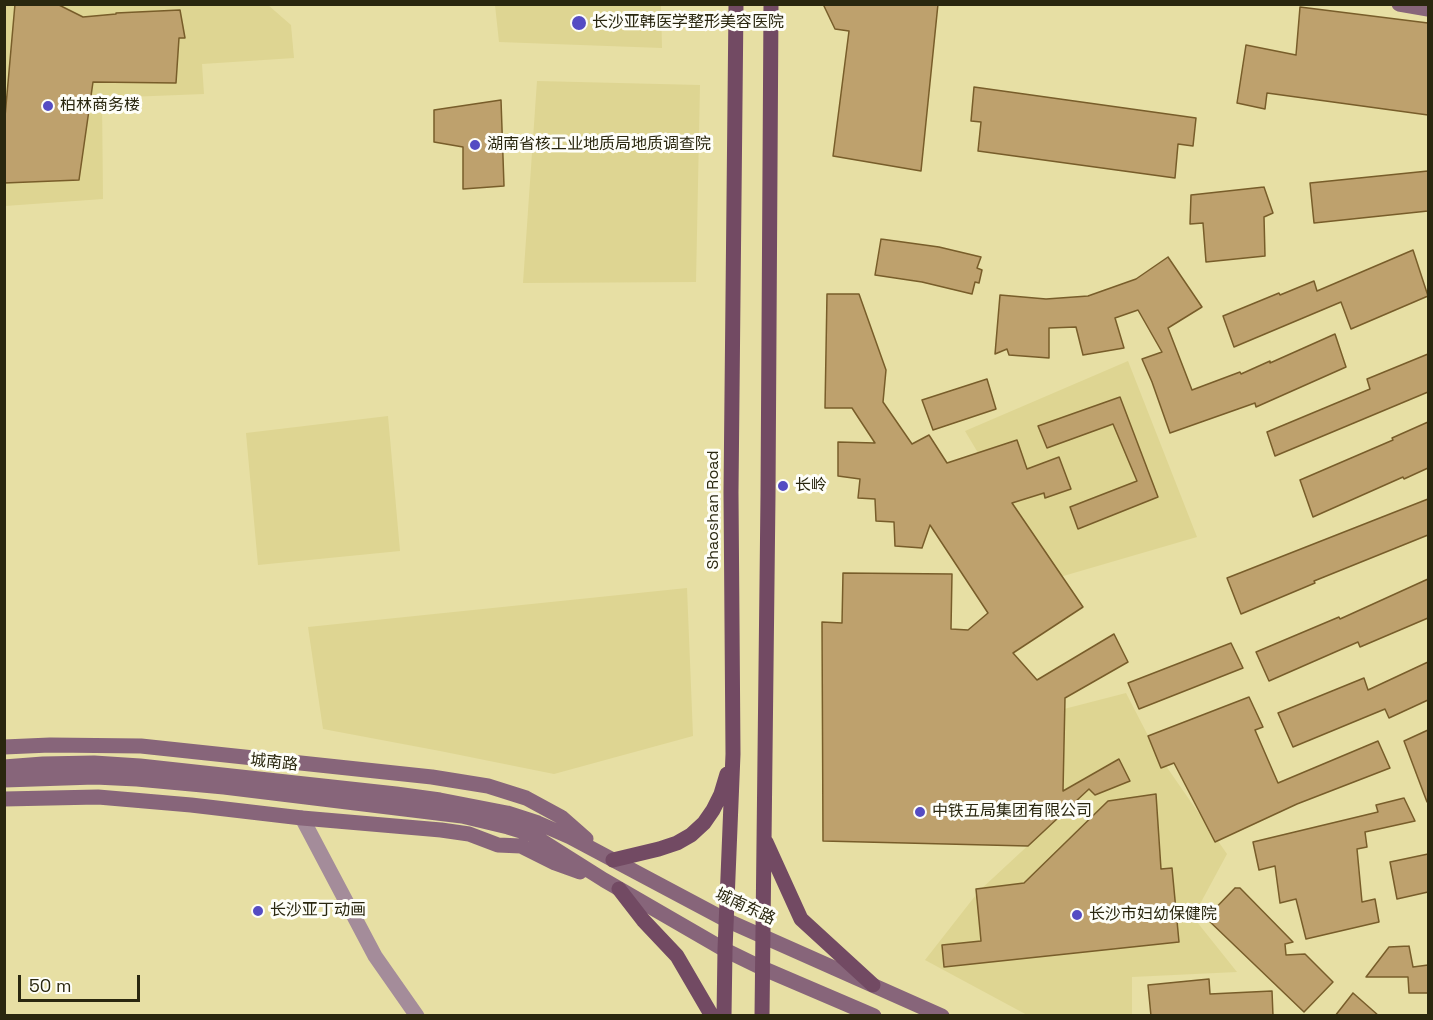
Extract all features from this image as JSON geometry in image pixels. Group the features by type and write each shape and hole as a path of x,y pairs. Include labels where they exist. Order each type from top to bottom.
{"main road":[{"name":"Shaoshan Road","path":"724,1016 734,754 731,480 736,4"},
{"path":"762,1016 771,4"},
{"path":"1398,4 1428,9"},
{"path":"4,747 141,746 420,775 488,786 526,798 561,817 610,858 659,849 691,835 704,823 721,794 734,754"},
{"name":"城南路","path":"4,767 94,763 140,766 374,792 440,800 507,813 534,829"},
{"path":"4,780 137,779 224,787 462,816 508,827 534,829 604,880 725,950 874,1016"},
{"path":"4,799 98,797 441,830 470,834 498,845 521,846 555,863 604,880"},
{"name":"城南东路","path":"534,829 570,837 726,920 942,1016"},
{"path":"763,836 801,919 873,985"},
{"path":"619,889 643,920 677,956 712,1016"}],"street":[{"path":"302,818 375,956 417,1016"}],"shaded area":[{"path":"5,5 268,5 291,25 294,58 202,64 204,94 102,98 103,199 5,206"},
{"name":"长沙亚韩医学整形美容医院","path":"495,5 661,5 662,48 499,42"},
{"path":"537,81 700,85 696,282 523,283"},
{"path":"1128,361 1197,537 1053,579 965,431"},
{"path":"388,416 400,551 258,565 246,433"},
{"path":"687,588 693,736 554,774 323,729 308,627"},
{"path":"1126,693 1157,753 1227,854 1193,917 1237,972 1132,977 1132,1015 1029,1016 925,960 979,891 1063,813 1064,709"}],"building":[{"name":"柏林商务楼","path":"15,4 57,4 83,17 180,10 185,38 179,38 176,83 93,82 79,180 4,183 4,128"},
{"path":"823,4 938,4 921,171 833,156 849,31 835,29"},
{"path":"1300,7 1428,23 1428,115 1267,93 1265,109 1237,103 1246,45 1296,55"},
{"path":"974,87 1196,118 1193,146 1178,144 1175,178 978,151 981,122 971,121"},
{"name":"湖南省核工业地质局地质调查院","path":"501,100 504,186 463,189 463,147 434,142 434,110"},
{"path":"1428,171 1428,211 1314,223 1310,183"},
{"path":"1264,187 1273,213 1264,217 1265,256 1206,262 1203,223 1190,224 1191,195"},
{"path":"881,239 939,247 981,257 977,268 982,270 979,283 975,282 972,294 922,282 875,275"},
{"path":"1413,250 1428,296 1351,329 1341,302 1234,347 1223,316 1314,281 1317,291"},
{"path":"1168,257 1202,307 1168,328 1192,390 1240,372 1241,374 1270,361 1270,363 1335,334 1346,367 1256,407 1255,403 1170,433 1142,359 1162,352 1138,310 1115,318 1124,348 1083,355 1076,327 1049,328 1049,358 1009,355 1007,349 995,354 1000,295 1046,299 1088,296 1136,279"},
{"path":"827,294 859,294 886,370 883,402 912,444 929,435 947,463 1017,440 1027,469 1059,457 1071,489 1045,498 1044,493 1012,503 1083,607 1013,653 1037,680 1114,634 1128,662 1065,698 1063,791 1119,759 1130,781 1095,795 1089,789 1028,846 823,841 822,622 842,623 843,573 952,574 951,629 968,630 988,613 930,525 922,548 895,546 894,522 876,521 875,499 858,498 860,479 838,476 838,442 875,443 852,408 825,408"},
{"path":"1428,354 1428,392 1275,456 1267,432 1370,389 1367,379"},
{"path":"987,379 996,409 933,430 922,400"},
{"path":"1120,397 1158,497 1078,529 1070,507 1137,481 1113,424 1047,448 1038,426"},
{"path":"1428,422 1428,468 1313,517 1300,480 1393,440 1392,438"},
{"path":"1428,499 1428,535 1314,581 1315,583 1241,614 1227,578"},
{"path":"1428,579 1428,618 1360,647 1358,642 1269,681 1256,652 1339,617 1340,619"},
{"path":"1231,643 1243,668 1139,709 1128,683"},
{"path":"1428,662 1428,700 1389,718 1385,709 1293,747 1278,713 1364,678 1368,690"},
{"path":"1249,697 1263,727 1255,730 1278,783 1378,741 1390,768 1297,804 1215,842 1174,763 1161,768 1148,736"},
{"path":"1428,730 1428,802 1427,802 1404,741"},
{"name":"长沙市妇幼保健院","path":"1156,794 1161,869 1172,868 1179,942 944,967 942,945 981,941 976,889 1024,883 1108,801"},
{"path":"1404,798 1415,821 1365,832 1367,847 1357,849 1362,902 1375,899 1379,922 1306,939 1296,899 1280,903 1275,866 1259,870 1253,842 1378,812 1376,805"},
{"path":"1428,854 1428,892 1397,899 1390,862"},
{"path":"1235,888 1240,888 1293,942 1285,944 1286,955 1305,954 1333,982 1304,1012 1206,918"},
{"path":"1409,946 1413,967 1428,965 1428,993 1409,993 1408,977 1366,977 1389,947"},
{"path":"1209,979 1210,994 1272,991 1273,1016 1151,1016 1148,985"},
{"path":"1353,993 1379,1016 1335,1016"}],"place":[{"name":"长沙亚韩医学整形美容医院","path":"579,23"},
{"name":"柏林商务楼","path":"48,106"},
{"name":"湖南省核工业地质局地质调查院","path":"475,145"},
{"name":"长岭","path":"783,486"},
{"name":"中铁五局集团有限公司","path":"920,812"},
{"name":"长沙亚丁动画","path":"258,911"},
{"name":"长沙市妇幼保健院","path":"1077,915"}]}
